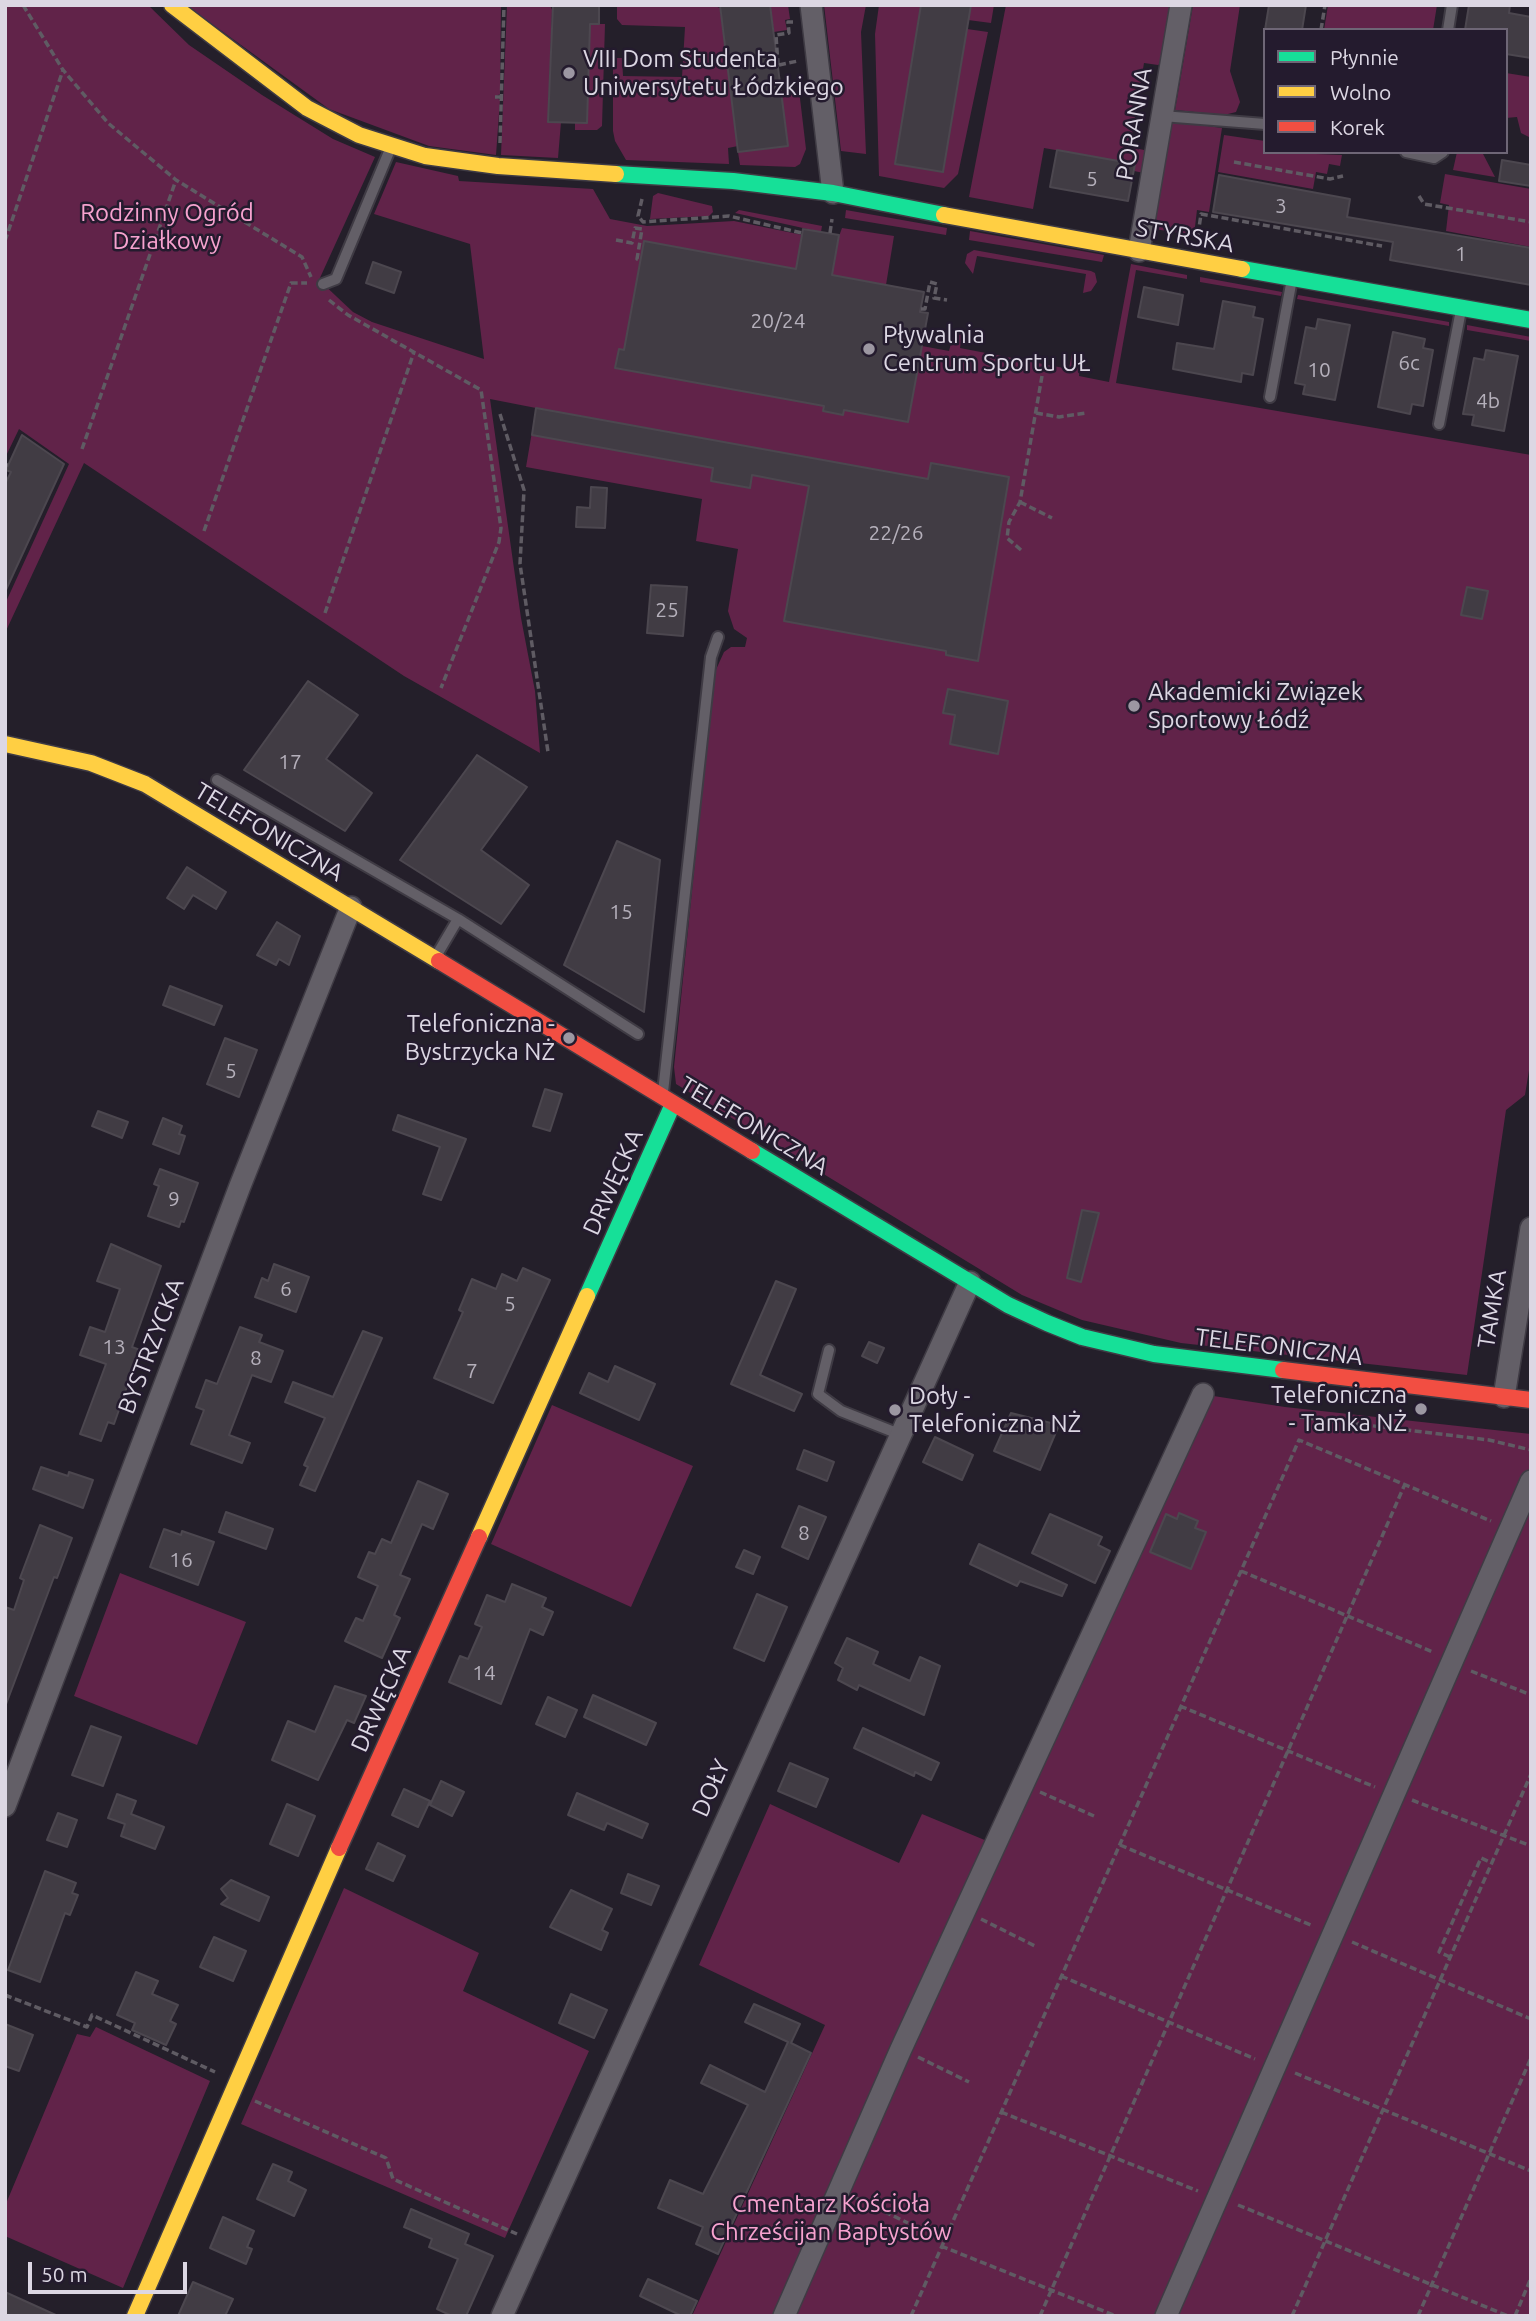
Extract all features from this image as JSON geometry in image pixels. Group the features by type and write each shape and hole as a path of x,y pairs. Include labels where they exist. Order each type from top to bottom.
{"street":[{"name":"STYRSKA","path":"172,5 307,108 350,131 391,147 465,163 733,181 832,193 1139,251 1531,320"},
{"name":"PORANNA","path":"1139,251 1181,5"},
{"path":"812,12 832,193"},
{"name":"TELEFONICZNA","path":"5,744 78,760 126,775 1027,1314 1082,1336 1154,1354 1205,1376 1531,1400"},
{"name":"BYSTRZYCKA","path":"5,1806 240,1186 351,908"},
{"name":"DRWĘCKA","path":"135,2316 668,1101"},
{"name":"TAMKA","path":"1504,1397 1531,1228"},
{"name":"DOŁY","path":"502,2316 970,1282"},
{"path":"784,2316 901,2049 1205,1376"},
{"path":"1166,2316 1531,1481"}],"lane":[{"path":"1448,28 1452,5"},
{"path":"1162,116 1263,124"},
{"path":"318,284 336,279 391,147"},
{"path":"1415,154 1434,158 1440,154"},
{"path":"1270,397 1292,278"},
{"path":"1439,424 1461,308"},
{"path":"668,1101 671,1044 711,657 718,637"},
{"path":"217,780 458,919 638,1034"},
{"path":"435,958 458,919"},
{"path":"829,1350 818,1394 841,1411 899,1434"}],"path":[{"path":"23,5 63,70 108,122 176,180 302,257 318,284 348,315 481,390 501,528 499,542 441,688"},
{"path":"500,131 504,5"},
{"path":"1321,28 1325,5"},
{"path":"789,63 778,65 776,35 789,33 788,22 812,12"},
{"path":"5,241 63,70"},
{"path":"495,97 502,97"},
{"path":"1234,162 1331,179 1343,176"},
{"path":"82,449 176,180"},
{"path":"645,191 638,216 643,222 723,216 802,233"},
{"path":"1419,196 1424,204 1531,222"},
{"path":"723,216 724,209"},
{"path":"1197,240 1200,214 1382,246"},
{"path":"819,218 844,223"},
{"path":"830,233 832,220"},
{"path":"616,240 632,243 635,228 642,229 637,259 641,260"},
{"path":"921,309 925,310 930,282 937,284 934,298 947,300"},
{"path":"204,531 291,283 318,284"},
{"path":"325,613 414,352"},
{"path":"1021,550 1007,538 1009,522 1020,502 1042,376"},
{"path":"1035,413 1059,417 1086,412"},
{"path":"500,414 524,491 520,564 548,752"},
{"path":"1020,502 1052,518"},
{"path":"1300,1417 1489,1440 1531,1450"},
{"path":"911,2316 1299,1440 1510,1530"},
{"path":"1040,2316 1405,1485"},
{"path":"1241,1571 1531,1695"},
{"path":"1180,1706 1288,1752 1531,1846"},
{"path":"1292,2316 1531,1774"},
{"path":"1022,1784 1094,1816"},
{"path":"1450,1957 1439,1952 1481,1858 1492,1863"},
{"path":"963,1911 1037,1947"},
{"path":"5,1995 87,2027 92,2015 209,2069 236,2085 255,2101 386,2158 393,2179 535,2242"},
{"path":"901,2049 969,2082"},
{"path":"1418,2316 1531,2058"},
{"path":"1000,2112 1218,2197 1508,2316"},
{"path":"838,2190 908,2223"},
{"path":"942,2246 1116,2316"},
{"path":"1514,2316 1531,2278"}],"green space":[{"name":"Rodzinny Ogród Działkowy","path":"5,5 148,5 189,45 262,95 333,139 375,157 319,280 353,312 372,322 484,359 470,244 374,214 396,162 458,176 459,181 593,189 610,219 647,226 734,221 837,242 842,228 894,236 886,285 924,292 920,312 928,313 922,346 949,351 953,336 962,334 960,348 1069,369 1072,353 1080,360 1079,376 1109,382 1131,264 1187,275 1187,279 1136,270 1116,383 1531,455 1531,1058 1525,1095 1506,1110 1467,1375 1181,1343 1082,1320 1022,1295 676,1084 674,1067 714,674 724,652 731,647 745,647 747,638 734,629 728,611 738,549 696,541 702,499 526,467 536,408 490,399 521,618 535,691 540,753 404,676 84,463 5,633 5,604 69,464 19,429 5,458"},
{"path":"186,5 501,5 500,94 495,97 500,100 496,155 429,146 329,109"},
{"path":"507,5 550,5 552,10 548,121 561,122 558,158 501,155"},
{"path":"617,5 712,5 720,8 738,146 728,148 729,164 626,160 615,141 613,131 613,58 622,58 623,76 682,77 685,27 622,25 617,19"},
{"path":"770,5 788,5 790,19 785,20 787,30 774,32"},
{"path":"824,5 866,5 861,32 866,154 841,151"},
{"path":"879,5 921,5 896,164 943,172 967,29 988,32 958,174 944,188 879,176 875,34"},
{"path":"971,5 994,5 991,23 968,20"},
{"path":"1006,5 1171,5 1163,62 1158,65 1144,63 1130,147 1144,150 1147,154 1144,173 1134,171 1135,164 1044,148 1033,209 969,197"},
{"path":"1193,5 1240,5 1230,71 1240,102 1236,112 1224,115 1175,110"},
{"path":"1328,5 1437,5 1433,28 1324,28"},
{"path":"590,24 605,24 602,126 597,130 575,130 575,123 587,123"},
{"path":"1508,73 1531,77 1531,138 1521,133 1517,117 1508,118"},
{"path":"799,90 806,149 800,164 795,167 740,165 738,152 781,92"},
{"path":"1172,121 1222,128 1209,212 1197,210 1194,235 1154,229"},
{"path":"1224,135 1263,141 1263,154 1342,155 1340,166 1329,164 1327,174 1316,172 1313,189 1218,172"},
{"path":"1457,154 1483,154 1495,177 1453,170"},
{"path":"1445,174 1531,189 1531,247 1446,231 1449,205 1440,203"},
{"path":"658,193 712,206 713,212 709,216 650,219 653,196"},
{"path":"739,210 822,226 821,232 735,213"},
{"path":"846,210 947,228 946,235 845,218"},
{"path":"970,231 1104,255 1102,262 969,240"},
{"path":"974,250 1091,271 1095,273 1097,282 1091,291 1083,293 1086,274 977,256 973,274 965,263 967,254"},
{"path":"1200,277 1282,292 1281,296 1200,282"},
{"path":"1298,295 1449,322 1449,326 1297,299"},
{"path":"1467,325 1531,337 1531,341 1467,330"},
{"name":"Cmentarz Kościoła Chrześcijan Baptystów","path":"1194,1393 1285,1407 1531,1434 1531,2316 692,2316 825,2025 699,1965 770,1804 899,1863 922,1814 987,1841"},
{"path":"552,1405 693,1466 631,1607 491,1544"},
{"path":"120,1573 246,1622 197,1745 74,1696"},
{"path":"344,1888 479,1953 463,1991 589,2051 505,2238 241,2124"},
{"path":"96,2027 210,2081 123,2288 5,2236 5,2206 77,2034 90,2037"}],"building":[{"name":"VIII Dom Studenta Uniwersytetu Łódzkiego","path":"553,5 599,5 599,24 590,24 587,123 548,122"},
{"path":"720,5 770,5 788,146 738,152"},
{"path":"921,5 971,5 943,172 895,164"},
{"path":"1269,5 1306,5 1302,28 1265,28"},
{"path":"1469,5 1510,5 1509,13 1531,17 1531,58 1508,54 1508,28 1465,28"},
{"path":"1057,150 1135,164 1128,201 1050,187"},
{"path":"1502,160 1531,165 1531,186 1499,181"},
{"path":"1219,175 1350,199 1347,217 1531,248 1531,285 1390,260 1393,242 1213,212"},
{"path":"803,229 839,235 832,275 924,292 920,312 928,313 908,422 844,410 843,415 823,411 824,406 615,368 619,349 624,350 644,241 796,269"},
{"path":"373,262 401,272 394,293 366,283"},
{"path":"1144,287 1183,295 1178,325 1138,317"},
{"path":"1223,301 1255,307 1253,317 1263,319 1253,375 1242,373 1241,382 1173,369 1177,343 1214,349"},
{"path":"1318,319 1350,325 1335,400 1303,394 1305,385 1295,383 1306,327 1316,329"},
{"path":"1393,332 1425,339 1423,348 1433,350 1423,406 1412,404 1410,414 1378,407"},
{"path":"1486,350 1518,356 1504,431 1472,425 1474,415 1463,414 1474,358 1484,360"},
{"path":"536,408 928,479 931,463 1009,477 978,661 946,655 946,651 784,621 809,486 752,475 750,488 711,481 713,468 532,435"},
{"path":"22,435 64,464 5,592 5,484 11,472 6,470"},
{"path":"591,487 607,488 605,528 576,527 577,507 590,508"},
{"path":"651,585 687,587 683,636 647,633"},
{"path":"1467,587 1488,591 1482,619 1461,615"},
{"path":"308,681 358,715 326,759 372,793 345,831 244,770"},
{"path":"948,689 1008,701 998,754 950,744 955,715 943,713"},
{"path":"477,755 527,787 481,850 529,885 501,924 400,860"},
{"path":"617,841 660,860 644,1012 564,965"},
{"path":"187,867 226,892 216,909 193,895 184,909 167,898"},
{"path":"277,922 300,936 289,965 279,959 276,965 257,955"},
{"path":"170,986 222,1006 214,1025 163,1005"},
{"path":"225,1038 257,1050 239,1097 207,1084"},
{"path":"545,1089 562,1094 550,1131 533,1126"},
{"path":"98,1111 128,1122 122,1138 92,1126"},
{"path":"398,1115 466,1139 441,1200 423,1194 440,1147 393,1130"},
{"path":"163,1118 182,1126 179,1134 185,1136 179,1154 153,1144"},
{"path":"160,1169 198,1183 184,1222 181,1221 179,1227 148,1216 159,1186 154,1184"},
{"path":"1082,1210 1099,1213 1081,1282 1067,1278"},
{"path":"111,1244 161,1266 132,1347 140,1350 114,1424 108,1422 101,1441 80,1434 106,1364 80,1355 90,1327 105,1332 120,1289 97,1281"},
{"path":"274,1264 309,1277 296,1312 255,1297 262,1278 268,1281"},
{"path":"523,1268 550,1280 493,1403 434,1378 463,1312 459,1310 472,1279 496,1289 502,1274 517,1281"},
{"path":"776,1281 796,1289 760,1375 802,1394 794,1411 731,1384"},
{"path":"240,1327 262,1335 259,1342 283,1351 271,1382 252,1375 229,1435 250,1443 242,1463 191,1444 204,1410 196,1407 206,1380 217,1384"},
{"path":"363,1331 382,1338 315,1491 300,1485 308,1467 304,1465 325,1418 285,1402 293,1382 333,1397"},
{"path":"869,1342 884,1348 877,1363 862,1356"},
{"path":"615,1366 655,1384 639,1420 580,1393 589,1373 608,1382"},
{"path":"1011,1413 1059,1425 1040,1470 994,1451"},
{"path":"935,1437 973,1455 962,1480 923,1462"},
{"path":"804,1450 834,1462 827,1481 797,1469"},
{"path":"41,1467 68,1476 69,1472 93,1480 83,1508 33,1489"},
{"path":"418,1481 448,1494 433,1529 422,1524 400,1575 410,1579 394,1615 400,1618 382,1658 345,1641 356,1618 363,1621 378,1586 358,1577 369,1552 375,1554 382,1539 391,1543"},
{"path":"799,1506 826,1517 808,1559 782,1547"},
{"path":"226,1512 273,1529 266,1549 219,1532"},
{"path":"1179,1513 1198,1521 1195,1528 1206,1532 1191,1569 1150,1552 1166,1514 1177,1519"},
{"path":"1050,1514 1102,1537 1098,1545 1110,1551 1095,1583 1032,1553"},
{"path":"40,1525 72,1538 57,1578 54,1577 5,1707 5,1607 14,1610 24,1580 20,1578"},
{"path":"164,1529 181,1535 182,1531 214,1542 198,1585 150,1567"},
{"path":"979,1544 1067,1585 1062,1596 1020,1581 1017,1586 970,1564"},
{"path":"744,1550 760,1557 753,1574 736,1567"},
{"path":"512,1584 546,1598 542,1607 553,1612 543,1635 530,1629 501,1704 449,1682 460,1656 468,1659 482,1627 475,1624 487,1595 505,1602"},
{"path":"757,1594 787,1607 764,1661 734,1648"},
{"path":"847,1638 878,1652 873,1664 910,1681 920,1657 940,1666 924,1715 859,1685 857,1690 838,1680 843,1668 835,1663"},
{"path":"335,1686 366,1696 354,1723 347,1720 318,1780 272,1760 288,1721 315,1732"},
{"path":"593,1695 656,1723 646,1745 584,1717"},
{"path":"548,1697 577,1710 565,1737 536,1724"},
{"path":"91,1726 121,1737 103,1786 72,1775"},
{"path":"863,1728 939,1763 931,1780 915,1772 914,1776 854,1748"},
{"path":"790,1763 828,1779 816,1807 778,1791"},
{"path":"441,1781 464,1792 452,1816 430,1805"},
{"path":"404,1789 430,1801 418,1827 392,1815"},
{"path":"577,1793 648,1824 642,1838 607,1823 604,1830 568,1815"},
{"path":"117,1794 136,1801 131,1814 164,1827 155,1849 121,1836 125,1824 108,1818"},
{"path":"287,1804 315,1816 298,1856 270,1844"},
{"path":"58,1813 77,1820 67,1847 47,1840"},
{"path":"378,1843 405,1856 393,1881 366,1869"},
{"path":"45,1871 76,1883 72,1893 78,1895 70,1915 65,1913 40,1982 8,1970"},
{"path":"628,1874 659,1886 651,1905 621,1893"},
{"path":"231,1880 269,1897 259,1921 221,1904 228,1898 221,1889"},
{"path":"571,1890 612,1909 602,1930 608,1933 601,1950 550,1927"},
{"path":"214,1937 246,1951 233,1981 200,1967"},
{"path":"136,1972 158,1981 152,1994 178,2005 170,2021 176,2024 166,2045 132,2030 135,2023 117,2015"},
{"path":"571,1994 607,2010 594,2038 559,2023"},
{"path":"754,2004 800,2024 791,2043 811,2053 718,2254 696,2244 703,2227 658,2208 670,2180 703,2194 748,2105 701,2083 710,2065 765,2092 788,2042 745,2022"},
{"path":"5,2024 33,2035 19,2071 5,2066"},
{"path":"273,2164 292,2172 288,2181 306,2190 294,2216 257,2199"},
{"path":"411,2209 469,2234 465,2244 493,2256 466,2316 452,2316 437,2309 458,2259 429,2247 432,2239 404,2227"},
{"path":"223,2217 254,2231 247,2247 252,2249 246,2264 210,2248"},
{"path":"648,2279 697,2301 690,2316 682,2316 640,2296"},
{"path":"193,2282 233,2299 225,2316 178,2316"},
{"path":"5,2292 58,2316 5,2316"}],"traffic: fast":[{"path":"616,174 733,181 833,193 944,215"},
{"path":"1242,269 1531,320"},
{"path":"587,1296 673,1104"},
{"path":"752,1151 1008,1305 1047,1323 1082,1337 1154,1354 1283,1370"}],"traffic: slow":[{"path":"172,5 307,108 359,135 425,156 498,166 616,174"},
{"path":"944,215 1242,269"},
{"path":"5,744 91,763 145,784 439,961"},
{"path":"479,1537 587,1296"},
{"path":"135,2316 339,1848"}],"traffic: jam":[{"path":"439,961 752,1151"},
{"path":"1283,1370 1531,1400"},
{"path":"339,1848 479,1537"}],"place":[{"name":"VIII Dom Studenta Uniwersytetu Łódzkiego","path":"569,73"},
{"name":"Pływalnia Centrum Sportu UŁ","path":"869,349"},
{"name":"Akademicki Związek Sportowy Łódź","path":"1134,706"},
{"name":"Telefoniczna - Bystrzycka NŻ","path":"569,1038"},
{"name":"Telefoniczna - Tamka NŻ","path":"1421,1409"},
{"name":"Doły - Telefoniczna NŻ","path":"895,1410"}]}
